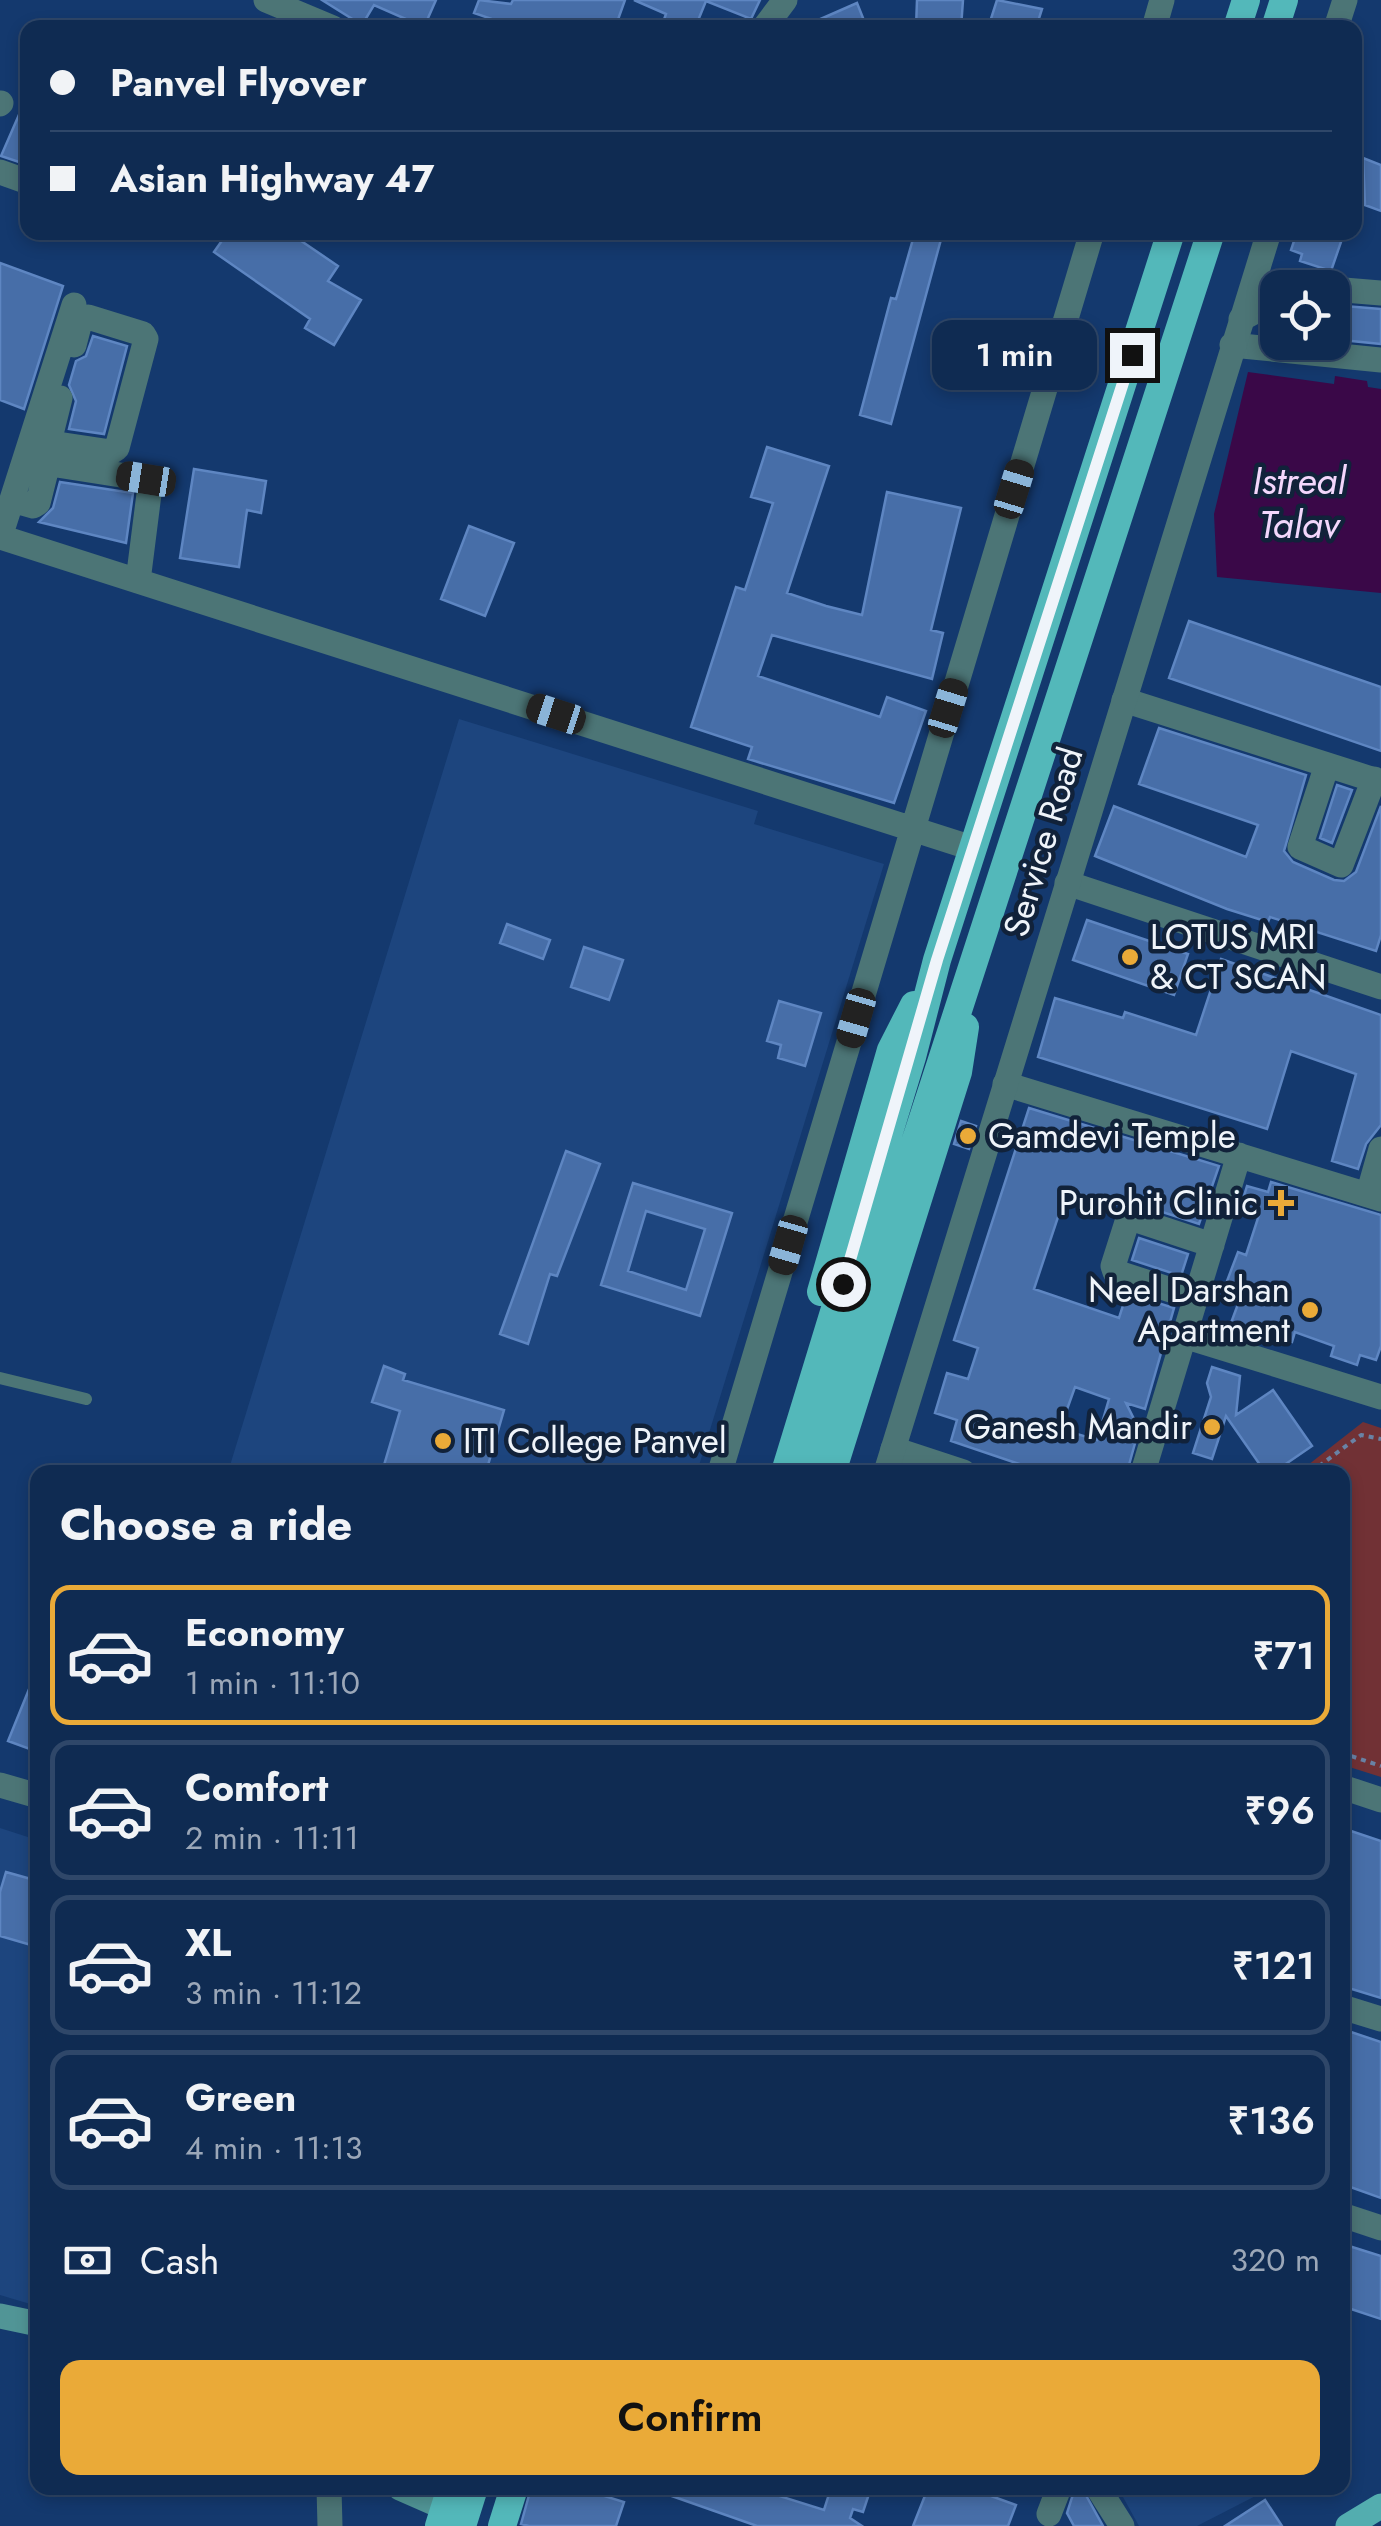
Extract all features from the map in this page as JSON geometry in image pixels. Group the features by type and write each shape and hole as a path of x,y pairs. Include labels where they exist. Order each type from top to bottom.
{"highway":[{"path":"770,1465 891,1050 937,960 1168,240"},
{"path":"834,1465 958,1072 974,971 1208,240"},
{"path":"810,1465 925,1061 937,960"},
{"path":"787,1465 925,1061 974,971"},
{"path":"496,2495 496,2525"},
{"path":"496,2525 511,2495"}],"main road":[{"path":"0,2316 30,2322"},
{"path":"0,2333 30,2339"},
{"path":"414,2495 445,2510 496,2525"},
{"path":"1348,2526 1381,2506"}],"street":[{"path":"266,0 314,20"},
{"path":"770,20 786,0"},
{"path":"722,1465 1090,240"},
{"name":"Service Road","path":"889,1460 1266,240"},
{"path":"1350,290 1381,292"},
{"path":"1240,319 1260,308"},
{"path":"38,451 111,452 117,448 146,339 143,334 75,312 38,451 12,500 0,537 972,848"},
{"path":"1232,344 1381,360"},
{"path":"38,451 146,479 150,486 138,581"},
{"path":"1124,700 1327,764 1377,780 1340,866 1300,846 1327,764"},
{"path":"1068,883 1381,987"},
{"path":"1006,1084 1239,1155 1377,1178"},
{"path":"1145,1465 1184,1336 1188,1295 1209,1253 1239,1155"},
{"path":"1188,1295 1115,1272 1113,1266 1127,1222 1133,1219 1209,1253"},
{"path":"1184,1336 1381,1397"},
{"path":"889,1460 920,1465"},
{"path":"0,1784 30,1793"},
{"path":"1350,1790 1381,1800"},
{"path":"1350,2009 1381,2019"},
{"path":"1350,2218 1381,2228"},
{"path":"329,2495 330,2526"},
{"path":"1050,2514 1057,2495"},
{"path":"1102,2495 1122,2526"}],"lane":[{"path":"0,1378 86,1399"}],"path":[{"path":"1320,1465 1361,1435 1379,1439 1381,1426"},
{"path":"1350,1756 1381,1766"}],"shaded area":[{"path":"459,719 758,811 754,824 884,864 699,1465 230,1465"},
{"path":"1363,1422 1381,1428 1381,1777 1350,1767 1350,1465 1308,1465"},
{"path":"0,1828 30,1838 30,2304 0,2295"},
{"path":"1122,2495 1257,2495 1197,2526 1139,2526"}],"water":[{"name":"Istreal Talav","path":"1248,372 1334,384 1335,376 1367,381 1368,387 1381,389 1381,593 1217,577 1214,514"}],"building":[{"path":"322,0 436,0 427,20 408,20 374,5 365,20 354,20"},
{"path":"479,0 511,4 513,0 625,0 618,20 495,20 474,13"},
{"path":"634,0 760,0 751,19 706,1 698,20 664,20 666,14"},
{"path":"917,0 963,0 962,20 916,20"},
{"path":"997,0 1042,9 1039,20 991,20"},
{"path":"857,3 864,20 818,20"},
{"path":"20,112 20,162 1,156"},
{"path":"1363,158 1381,165 1381,211 1365,205"},
{"path":"222,240 300,240 338,266 328,281 361,300 334,345 305,328 310,319 214,252"},
{"path":"913,240 941,240 891,424 860,415 891,298 896,299"},
{"path":"1294,240 1342,240 1331,270 1300,261 1302,254 1291,250"},
{"path":"0,263 63,286 24,409 0,400"},
{"path":"1350,306 1381,309 1381,344 1350,341"},
{"path":"93,336 127,346 104,434 69,429 76,401 69,385 76,361 86,356"},
{"path":"767,447 829,466 787,593 826,606 862,615 887,492 961,508 931,630 943,633 932,679 772,635 758,676 880,717 887,697 926,711 894,803 748,759 752,747 691,727 736,587 745,590 773,503 751,497"},
{"path":"194,469 266,481 261,513 247,510 239,567 180,558"},
{"path":"60,482 133,493 126,543 39,522 53,508"},
{"path":"469,526 514,543 485,616 441,599"},
{"path":"1189,621 1381,687 1381,751 1169,678"},
{"path":"1159,728 1306,775 1284,851 1293,862 1334,880 1344,881 1356,872 1381,806 1381,935 1376,951 1270,917 1268,922 1227,909 1095,856 1114,806 1246,857 1258,825 1139,784"},
{"path":"1337,785 1352,790 1332,843 1320,838"},
{"name":"LOTUS MRI & CT SCAN","path":"1087,920 1188,954 1174,995 1073,960"},
{"path":"507,924 550,940 543,959 500,943"},
{"path":"584,947 623,960 609,1000 571,987"},
{"path":"1221,959 1381,1015 1381,1125 1366,1144 1358,1169 1332,1161 1356,1074 1291,1051 1267,1129 1038,1057 1055,998 1123,1018 1125,1012 1196,1035"},
{"path":"779,1001 821,1013 805,1066 778,1058 781,1045 767,1041"},
{"path":"1029,1108 1219,1166 1199,1224 1138,1204 1122,1206 1067,1190 1034,1289 1119,1318 1127,1293 1174,1308 1145,1409 1126,1403 1139,1429 1129,1465 1022,1465 951,1441 957,1420 935,1413 947,1373 968,1379 978,1348 954,1340","holes":["1075,1387 1109,1399 1097,1440 1060,1429"]},
{"path":"961,1121 976,1126 969,1149 954,1144"},
{"path":"566,1151 600,1164 557,1276 550,1274 528,1344 500,1334"},
{"path":"1271,1182 1381,1215 1381,1346 1376,1360 1360,1355 1357,1365 1331,1356 1334,1346 1295,1332 1292,1342 1231,1323 1241,1296 1224,1289 1238,1252 1246,1255 1259,1215 1240,1209 1247,1186 1268,1192"},
{"path":"633,1183 732,1213 700,1316 601,1285","holes":["646,1211 705,1229 686,1290 628,1271"]},
{"path":"1139,1238 1188,1254 1181,1276 1132,1260"},
{"name":"ITI College Panvel","path":"384,1366 405,1374 403,1380 504,1410 488,1465 384,1465 400,1411 372,1402"},
{"path":"1212,1367 1240,1376 1236,1415 1273,1390 1312,1446 1284,1465 1260,1465 1226,1416 1212,1459 1193,1453 1211,1397 1207,1383"},
{"path":"30,1687 30,1749 8,1741"},
{"path":"1350,1831 1381,1841 1381,1998 1350,1988"},
{"path":"6,1872 30,1879 30,1945 0,1936 0,1892"},
{"path":"1350,2032 1381,2042 1381,2198 1350,2187"},
{"path":"1350,2246 1381,2256 1381,2319 1350,2309"},
{"path":"529,2495 601,2495 624,2502 616,2526 521,2524"},
{"path":"669,2495 776,2495 824,2510 829,2495 869,2495 863,2512 853,2509 850,2518 862,2526 757,2526"},
{"path":"925,2495 988,2495 1016,2505 1008,2526 913,2526"},
{"path":"1073,2495 1086,2495 1103,2526 1074,2526 1067,2513"},
{"path":"1265,2500 1282,2526 1225,2526"}],"place":[{"name":"LOTUS MRI & CT SCAN","path":"1130,957"},
{"name":"Gamdevi Temple","path":"968,1136"},
{"name":"Purohit Clinic","path":"1281,1203"},
{"name":"Neel Darshan Apartment","path":"1310,1310"},
{"name":"Ganesh Mandir","path":"1212,1427"},
{"name":"ITI College Panvel","path":"443,1441"}],"route":[{"path":"843,1284 912,1057 937,960 1132,355"}]}
